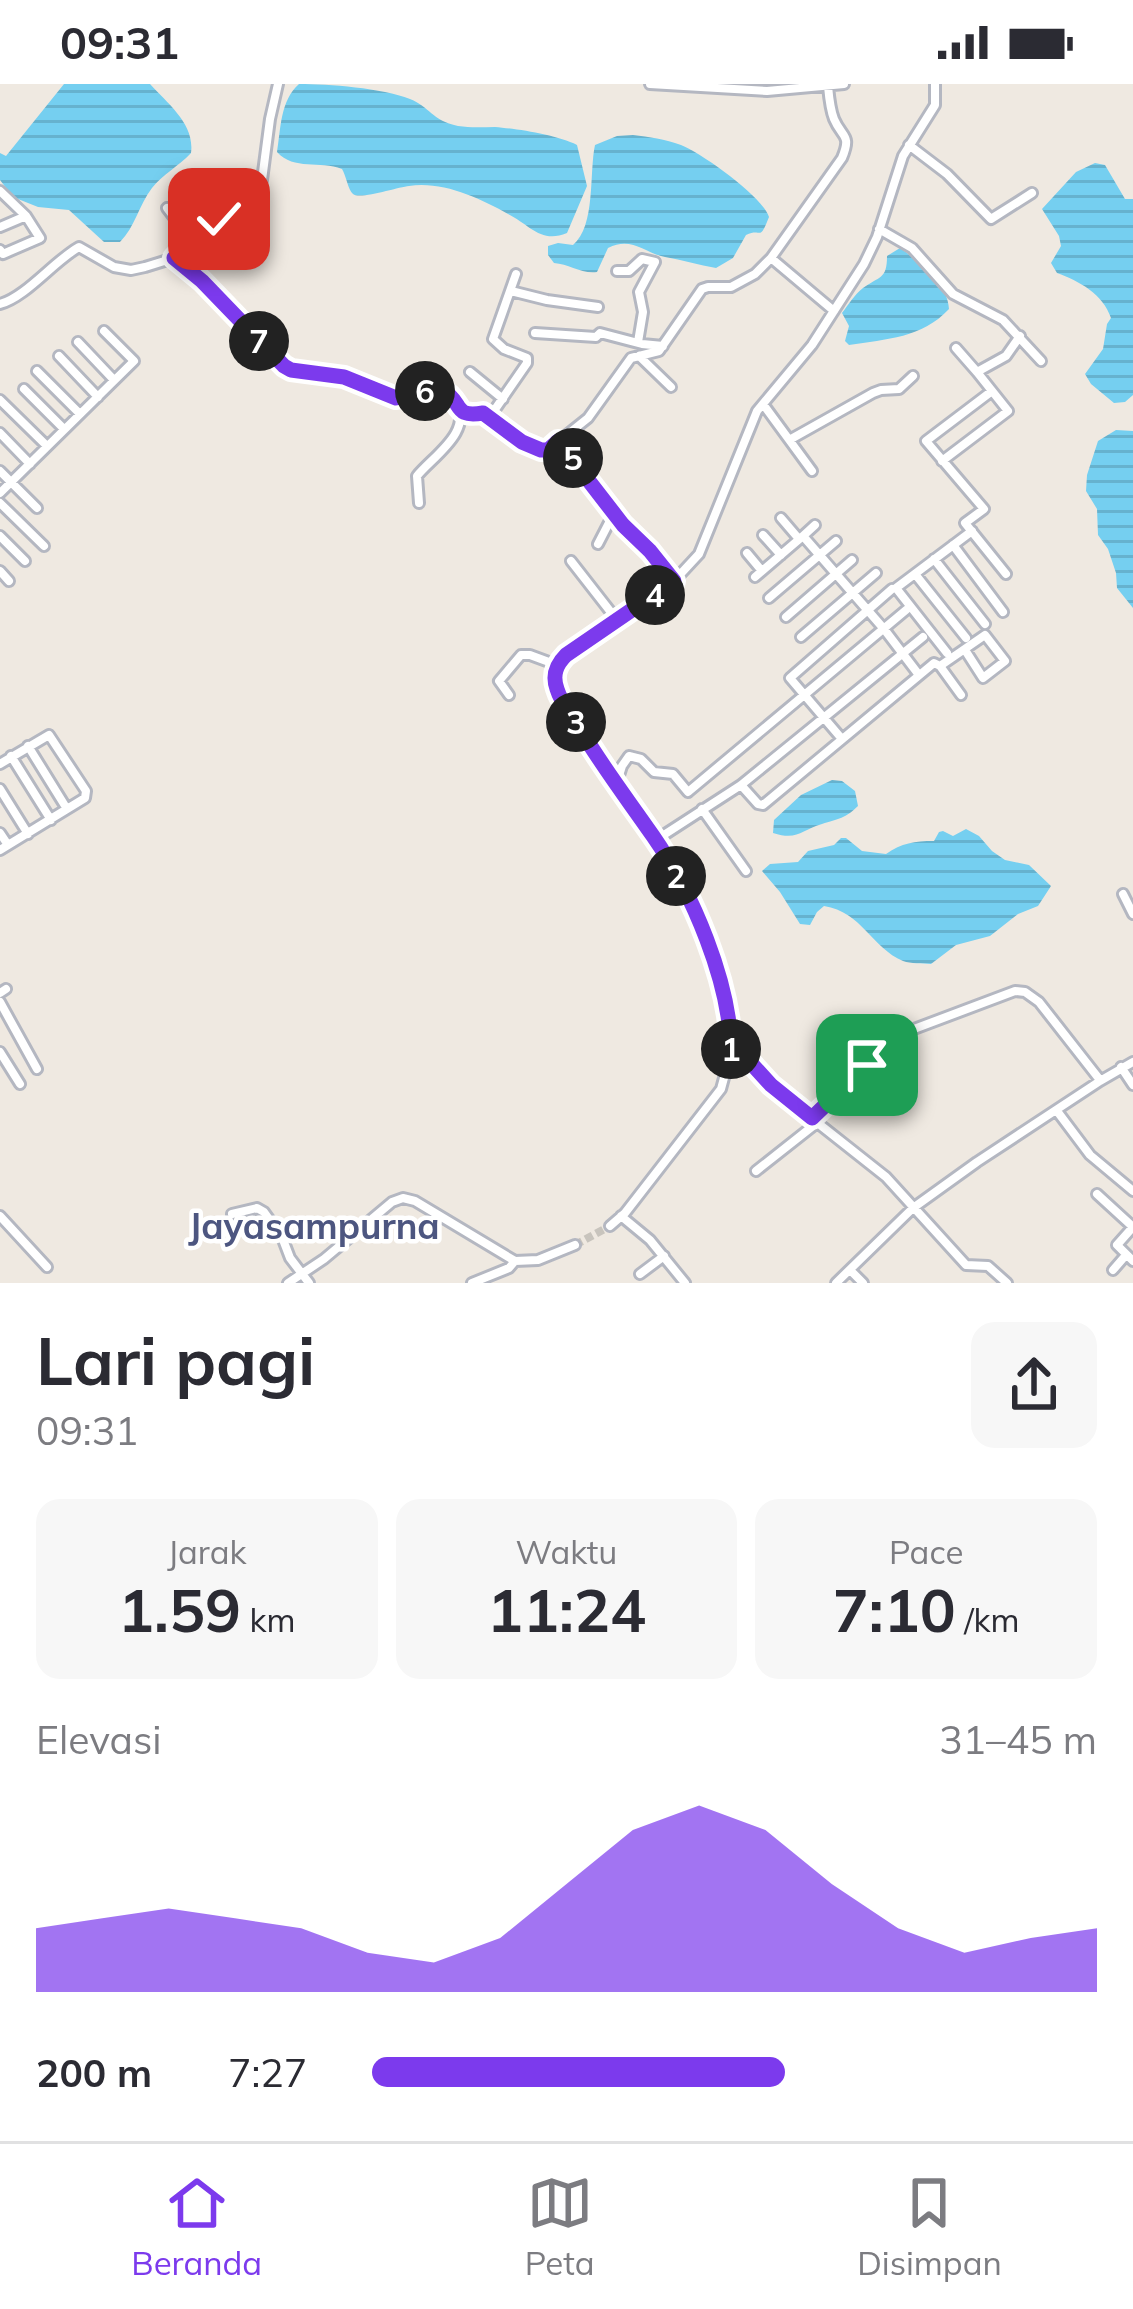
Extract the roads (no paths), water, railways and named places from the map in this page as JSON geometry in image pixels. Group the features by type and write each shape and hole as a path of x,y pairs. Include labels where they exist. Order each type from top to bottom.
{"street":[{"path":"0,304 10,302 79,247 121,269 174,258 204,229 252,200 262,180 278,84"},
{"path":"650,84 767,92 844,84"},
{"path":"610,1226 717,1096 731,1052 730,1014 694,913 656,840 560,697 554,679 557,665 576,646 674,581 694,561 763,404 801,361 864,263 897,171 933,111 935,84"},
{"path":"459,410 468,416 483,413 535,448 548,450 588,418 631,358 659,351 702,290 737,284 755,274 771,258 847,146 832,115 828,86"},
{"path":"909,145 947,174 991,219 1032,193"},
{"path":"0,191 40,238 3,254 0,250"},
{"path":"167,208 192,241"},
{"path":"0,227 26,216"},
{"path":"879,229 912,248 946,289 995,314 1041,361"},
{"path":"174,258 287,368 344,377 394,398 441,389 453,397 459,410 457,431 417,476 419,503"},
{"path":"771,258 834,310"},
{"path":"617,271 629,271 642,259 655,262 639,292 644,312 638,342"},
{"path":"489,418 527,361 493,339 516,274"},
{"path":"511,291 598,307"},
{"path":"0,493 134,361 104,331"},
{"path":"535,333 596,337 600,333 663,346"},
{"path":"977,372 1006,356 1020,337"},
{"path":"78,342 114,380"},
{"path":"942,461 1008,411 956,348"},
{"path":"58,356 98,397"},
{"path":"639,356 671,387"},
{"path":"37,371 80,414"},
{"path":"470,372 503,398"},
{"path":"791,439 873,393 899,389 913,376"},
{"path":"24,389 64,430"},
{"path":"992,392 926,441 984,509 965,523 1006,574"},
{"path":"0,400 47,446"},
{"path":"763,404 812,471"},
{"path":"0,433 30,464"},
{"path":"558,441 674,581"},
{"path":"0,470 37,508"},
{"path":"0,502 44,546"},
{"path":"598,544 614,513"},
{"path":"782,518 884,629 919,675"},
{"path":"747,554 758,574 815,525"},
{"path":"946,653 896,588 972,531"},
{"path":"763,535 781,555"},
{"path":"0,536 25,561"},
{"path":"769,598 836,541"},
{"path":"953,545 1004,612"},
{"path":"934,559 985,624"},
{"path":"786,617 852,560"},
{"path":"571,561 617,620"},
{"path":"0,572 9,580"},
{"path":"801,637 876,573"},
{"path":"915,574 966,638"},
{"path":"842,740 790,678 892,589"},
{"path":"616,786 629,756 654,772 673,775 688,792 906,610"},
{"path":"940,666 985,635 1005,661 983,678 965,650"},
{"path":"656,840 741,785 923,637"},
{"path":"509,695 499,681 521,655 557,665"},
{"path":"741,785 763,805 934,663 962,694"},
{"path":"0,764 44,736 52,737 86,790 67,809 4,848 0,833"},
{"path":"28,746 67,809"},
{"path":"10,756 51,820"},
{"path":"0,789 28,833"},
{"path":"702,809 746,871"},
{"path":"1124,894 1133,914"},
{"path":"757,1171 906,1032 1015,991 1039,1001 1100,1081"},
{"path":"2,995 37,1069"},
{"path":"0,1052 20,1084"},
{"path":"731,1052 749,1061 771,1085 886,1177 966,1265 988,1266 1007,1283"},
{"path":"836,1283 913,1208 1133,1062"},
{"path":"1121,1067 1133,1085"},
{"path":"1057,1112 1079,1144 1133,1191"},
{"path":"1097,1194 1133,1227 1118,1245 1130,1258 1113,1270"},
{"path":"288,1283 306,1279 392,1202 403,1198 425,1206 515,1261 538,1260 575,1245"},
{"path":"232,1214 257,1208 265,1212 306,1279"},
{"path":"0,1216 47,1267"},
{"path":"621,1216 645,1235 685,1283"},
{"path":"640,1274 664,1256"},
{"path":"472,1283 515,1261"},
{"path":"850,1270 863,1283"}],"water":[{"path":"64,84 150,84 189,133 191,153 152,188 120,242 104,242 69,210 38,207 13,197 0,180 0,153 6,156"},
{"path":"299,84 385,92 410,99 458,126 526,131 577,145 587,186 567,233 543,235 485,202 435,186 357,195 351,192 342,169 284,158 277,152 282,115"},
{"path":"633,135 681,145 717,166 764,208 769,217 763,230 746,235 733,258 716,268 624,244 608,248 597,272 554,263 548,246 573,245 585,225 595,145"},
{"path":"1095,163 1105,165 1125,199 1133,199 1133,395 1125,402 1114,403 1085,374 1103,349 1111,318 1089,290 1057,273 1051,263 1061,246 1059,236 1042,209 1076,172"},
{"path":"900,248 938,282 949,309 916,332 849,345 845,341 849,326 842,313 860,290 881,276 887,256"},
{"path":"1116,430 1133,431 1133,608 1117,588 1108,549 1098,535 1097,509 1086,491 1098,441"},
{"path":"832,780 855,791 858,806 854,810 794,835 773,833 774,820 801,795"},
{"path":"966,829 1005,860 1029,865 1051,886 1038,906 1018,914 990,936 956,945 931,964 906,962 892,955 848,915 824,906 810,925 800,924 762,871 770,864 798,862 808,851 834,845 841,838 862,851 886,854 908,843 934,841 939,832 953,836"}],"tunnel":[{"path":"575,1245 610,1226"}],"district":[{"name":"Jayasampurna","path":"314,1225"}]}
